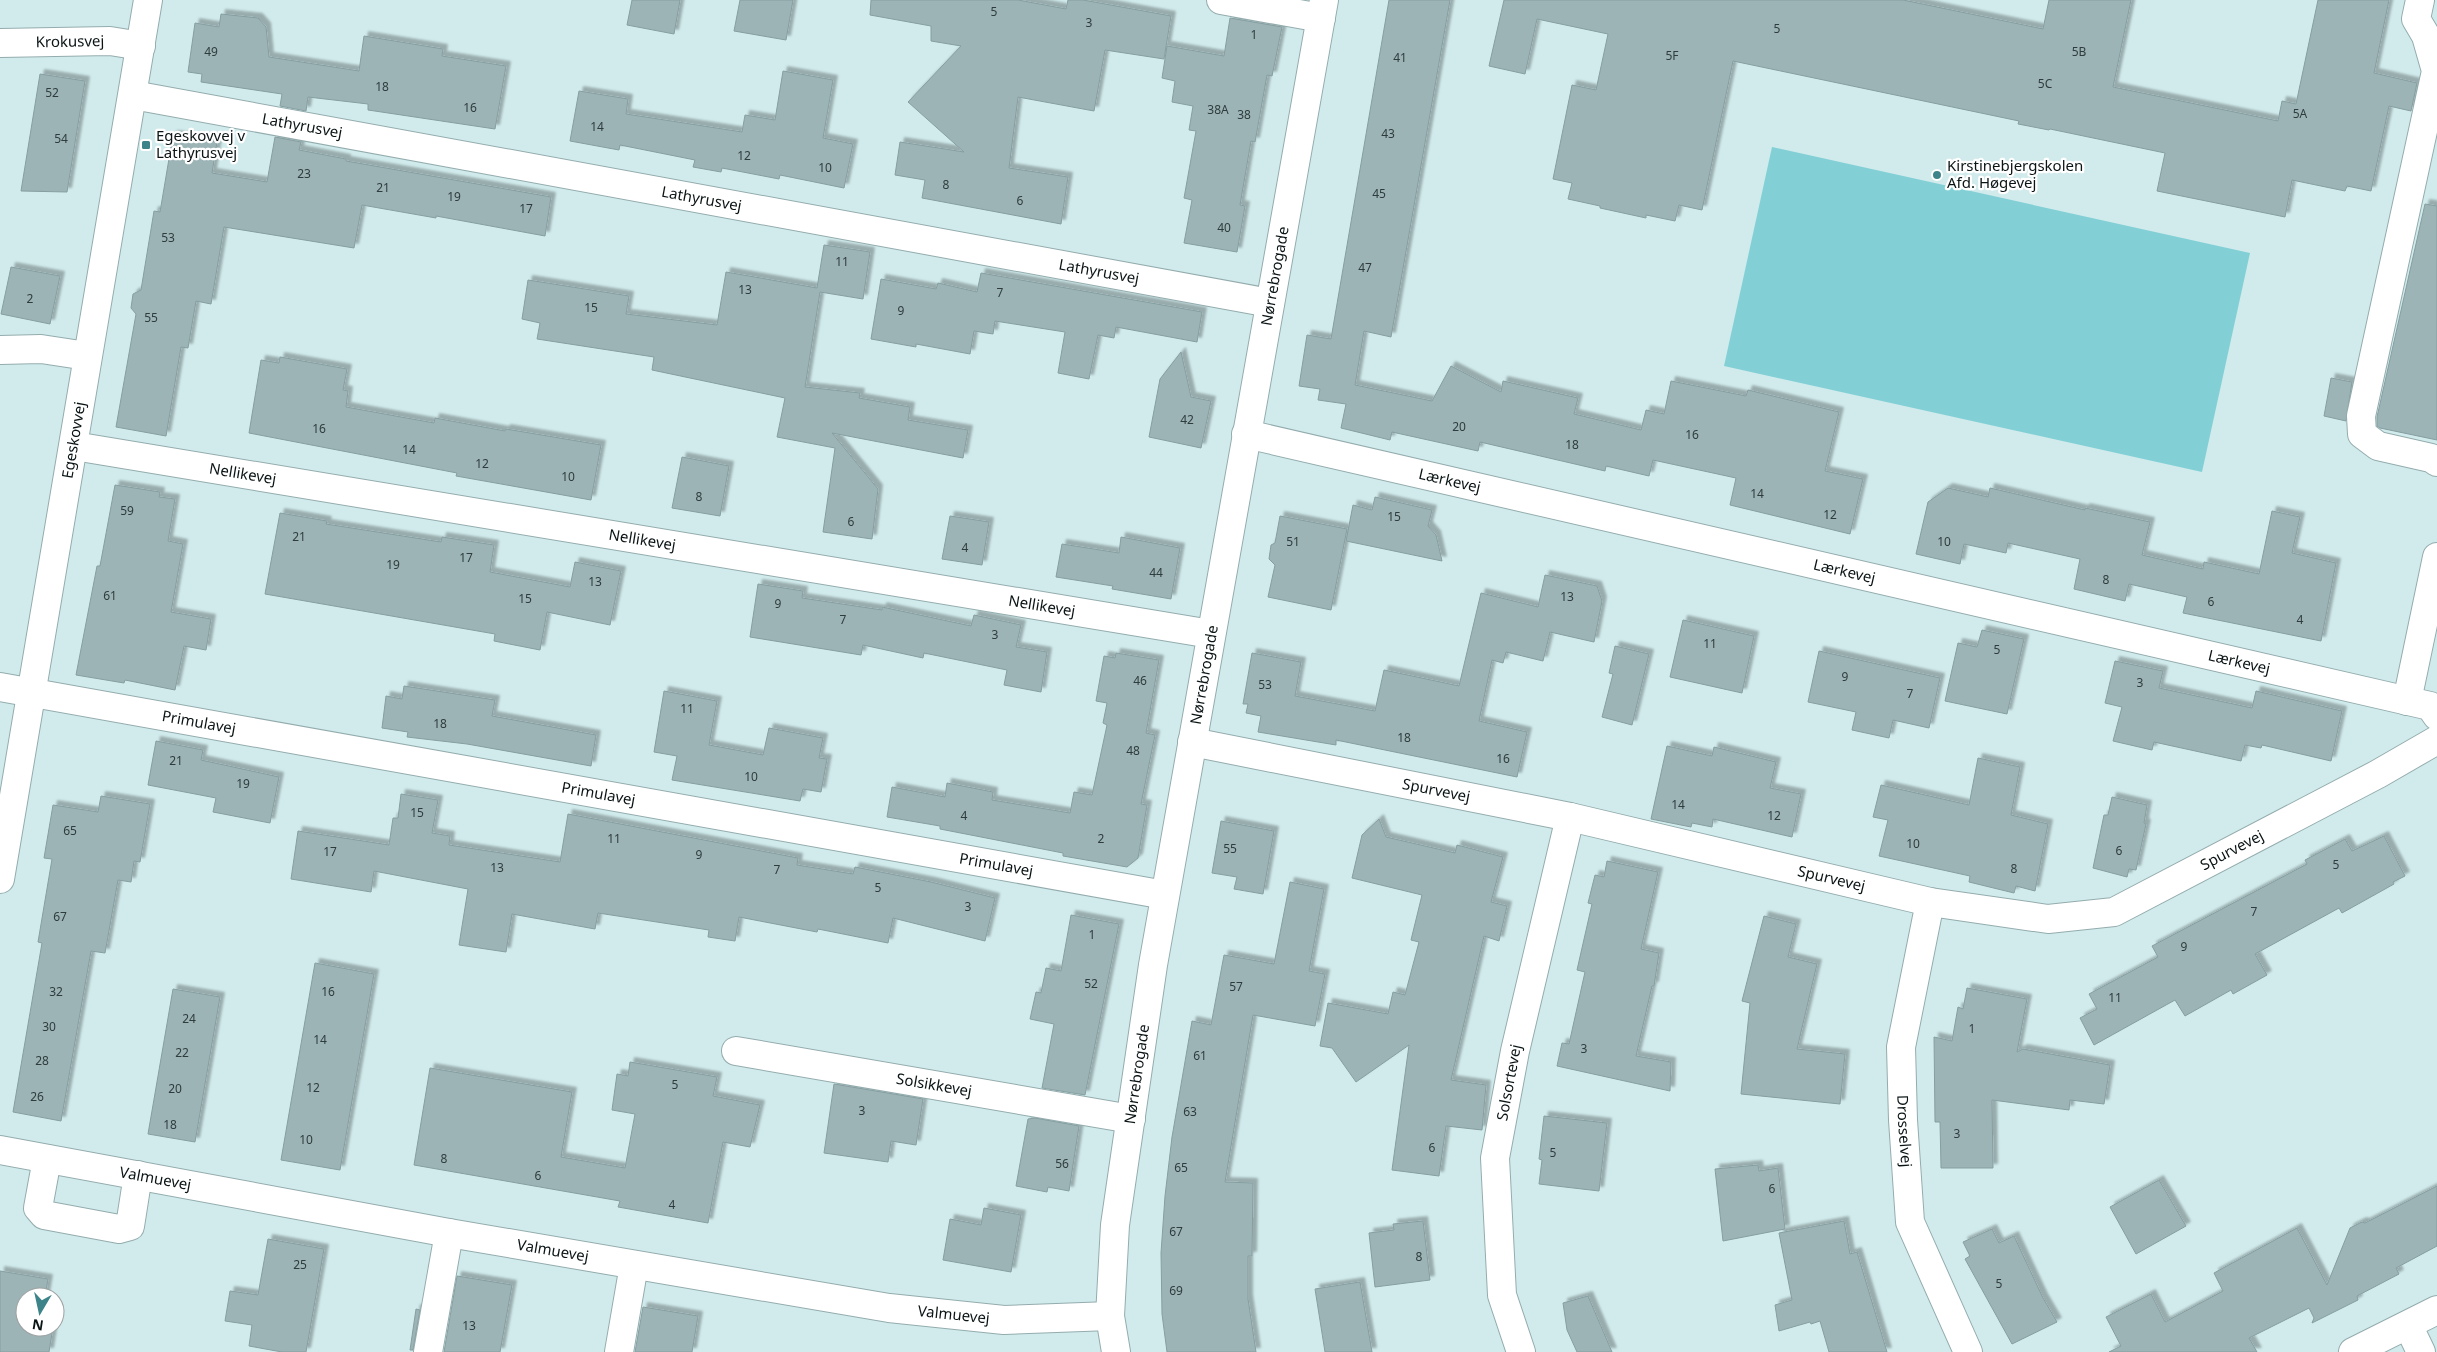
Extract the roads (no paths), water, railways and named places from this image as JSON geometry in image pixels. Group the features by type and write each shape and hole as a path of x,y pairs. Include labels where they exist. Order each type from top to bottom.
{"street":[{"name":"Egeskovvej","path":"0,879 148,0"},
{"path":"1221,0 1323,9"},
{"path":"2420,0 2416,19 2426,36 2436,70 2361,416 2362,434 2378,446 2431,458 2437,462"},
{"name":"Nørrebrogade","path":"1116,1352 1110,1316 1115,1225 1165,895 1323,9"},
{"name":"Krokusvej","path":"0,43 110,41 141,46"},
{"name":"Lathyrusvej","path":"133,96 1270,302"},
{"path":"0,350 41,349 88,356"},
{"name":"Lærkevej","path":"1246,434 2430,706 2437,716"},
{"name":"Nellikevej","path":"74,446 1211,634"},
{"path":"2407,701 2437,557"},
{"name":"Primulavej","path":"0,687 1165,895"},
{"name":"Spurvevej","path":"1192,742 1570,817 1930,902 2048,918 2114,912 2378,774 2437,740"},
{"name":"Solsortevej","path":"1521,1352 1502,1295 1495,1158 1515,1051 1570,817"},
{"name":"Drosselvej","path":"1930,902 1902,1047 1902,1120 1910,1222 1968,1352"},
{"name":"Solsikkevej","path":"736,1051 1131,1119"},
{"name":"Valmuevej","path":"0,1150 448,1233 899,1309 1004,1320 1110,1316"},
{"path":"47,1158 38,1208 44,1215 54,1217 119,1229 130,1226 138,1175"},
{"path":"428,1352 448,1233"},
{"path":"619,1352 634,1265"},
{"path":"2353,1352 2437,1310"},
{"path":"2408,1324 2421,1352"}],"place":[{"name":"Egeskovvej v Lathyrusvej","path":"146,145"},
{"name":"Kirstinebjergskolen Afd. Høgevej","path":"1937,175"}]}
